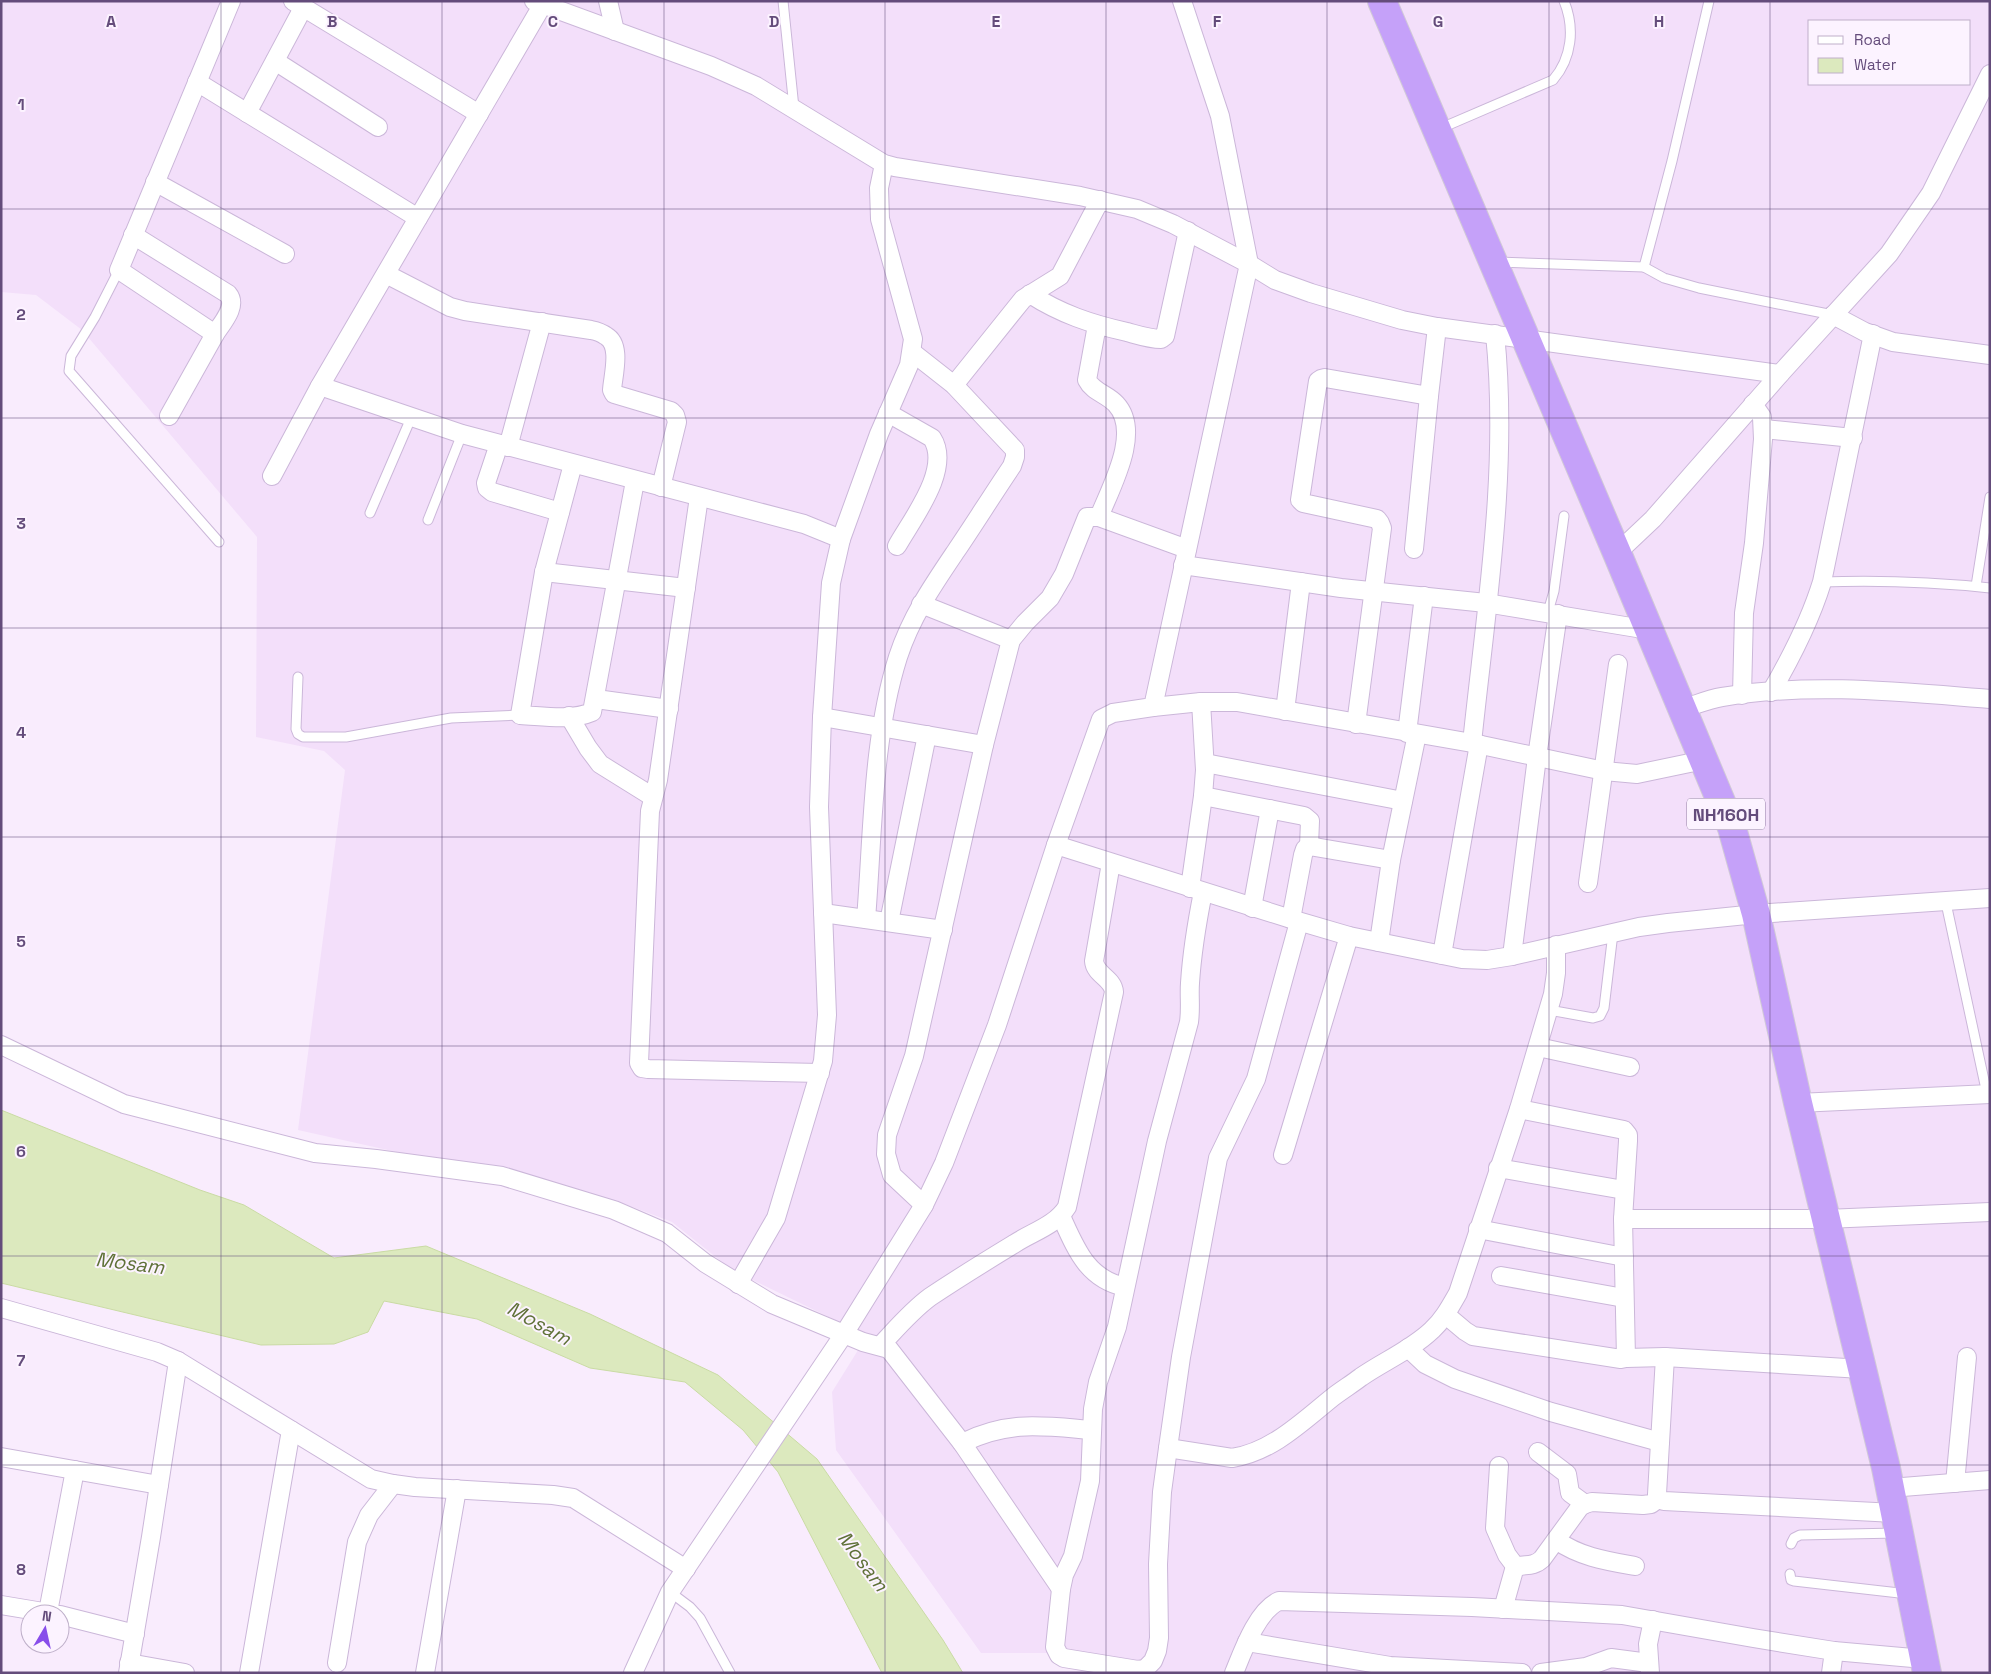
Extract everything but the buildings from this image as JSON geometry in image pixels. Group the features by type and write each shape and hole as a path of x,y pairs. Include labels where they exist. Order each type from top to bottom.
{"highway":[{"name":"NH160H","path":"1382,1 1732,828 1756,914 1798,1103 1862,1369 1894,1511 1925,1666"}],"street":[{"path":"215,334 119,270 231,1"},
{"path":"608,1 615,31"},
{"path":"1153,707 1249,264 1220,116 1182,1"},
{"path":"272,476 320,386 479,114 538,3 710,66 756,86 884,164 1100,200 1137,210 1188,231 1275,280 1311,293 1402,320 1436,327 1780,374"},
{"path":"247,113 275,61 298,4 479,114"},
{"path":"275,61 378,127"},
{"path":"1617,553 1653,519 1753,404 1889,254 1931,194 1990,74"},
{"path":"197,82 418,218"},
{"path":"738,1284 776,1218 820,1073 826,1036 827,1015 820,808 822,717 829,599 834,565 841,539 888,413 909,365 913,339 880,219 879,188 884,164"},
{"path":"156,182 285,254"},
{"path":"954,385 1023,299 1060,276 1100,200"},
{"path":"1030,294 1049,306 1077,319 1161,339 1165,336 1188,231"},
{"path":"133,235 228,294 232,299 232,305 169,416"},
{"path":"386,274 450,307 473,313 591,330 606,335 613,342 615,350 612,390 614,394 671,411 675,415 677,422 661,487"},
{"path":"1833,315 1893,342 1990,355"},
{"path":"542,322 503,445 486,483 487,488 492,492 560,512"},
{"path":"1097,325 1087,380 1090,386 1116,402 1123,412 1127,425 1122,460 1099,517"},
{"path":"1414,549 1436,327"},
{"path":"1442,955 1475,744 1486,603 1496,516 1500,386 1495,334"},
{"path":"1771,692 1796,649 1814,607 1822,582 1873,334"},
{"path":"866,919 882,728 898,656 921,604 934,582 1012,466 1015,458 1014,450 954,385 912,352"},
{"path":"1356,724 1382,528 1377,519 1303,503 1300,500 1318,381 1321,378 1325,378 1429,396"},
{"path":"320,386 462,434 804,524 841,539"},
{"path":"1742,695 1744,613 1754,543 1764,429 1762,418 1753,404"},
{"path":"888,413 932,438 938,453 938,464 929,491 897,546"},
{"path":"1764,429 1853,438"},
{"path":"573,464 544,572 520,715 569,716 592,712 596,699 635,481"},
{"path":"699,497 658,780 650,811 647,840 648,855 639,1063 642,1068 648,1069 820,1073"},
{"path":"924,1205 892,1176 886,1154 887,1135 914,1056 984,745 1011,640 1025,622 1050,598 1064,574 1087,517 1099,517 1185,557 1301,582 1486,603 1649,630"},
{"path":"544,572 686,588"},
{"path":"1286,711 1301,582"},
{"path":"1379,942 1403,801 1412,734 1424,596"},
{"path":"921,604 1011,640"},
{"path":"1512,956 1553,613"},
{"path":"1588,883 1618,664"},
{"path":"1682,708 1721,697 1809,689 1990,699"},
{"path":"596,699 669,709"},
{"path":"1202,702 1205,763 1204,796 1189,1022 1156,1141 1111,1346 1098,1382 1093,1409 1090,1481 1070,1565 1064,1575 1055,1647 1058,1655 1064,1658 1138,1670 1145,1669 1153,1661 1157,1651 1159,1638 1158,1564 1162,1492 1181,1357 1218,1158 1256,1079 1295,920 1303,855 1305,849 1309,846 1310,821 1304,816 1204,796"},
{"path":"633,1673 670,1592 844,1334 924,1205 944,1163 997,1025 1056,844 1102,719 1113,713 1153,707 1202,702 1237,702 1475,744 1604,771 1638,774 1704,760"},
{"path":"569,716 600,764 653,797"},
{"path":"822,717 984,745"},
{"path":"889,922 927,735"},
{"path":"1205,763 1403,801"},
{"path":"1252,908 1270,808"},
{"path":"1056,844 1252,908 1349,936 1462,959 1487,960 1512,956 1556,945 1668,923 1756,914 1946,903 1990,898"},
{"path":"1309,846 1392,860"},
{"path":"880,1346 903,1320 928,1299 1015,1242 1061,1216 1067,1207 1114,992 1111,982 1096,969 1094,961 1111,863"},
{"path":"824,913 943,930"},
{"path":"1283,1154 1349,936"},
{"path":"1168,1448 1232,1458 1255,1451 1288,1433 1335,1395 1408,1348 1431,1331 1446,1315 1458,1293 1538,1046 1553,994 1556,973 1556,945"},
{"path":"1,1045 124,1104 315,1153 502,1176 604,1208 667,1233 705,1263 772,1304 863,1342 888,1349 962,1443 1061,1590"},
{"path":"1538,1046 1630,1067"},
{"path":"1798,1103 1989,1094"},
{"path":"1519,1109 1624,1130 1628,1135 1624,1190 1626,1358"},
{"path":"1498,1168 1624,1190"},
{"path":"1624,1219 1826,1219 1990,1212"},
{"path":"1061,1216 1077,1252 1087,1265 1112,1285 1125,1287"},
{"path":"1478,1229 1624,1257"},
{"path":"1501,1276 1624,1298"},
{"path":"1,1308 157,1352 178,1361 371,1478 393,1484 574,1498 686,1569"},
{"path":"1446,1315 1465,1331 1488,1339 1611,1358 1665,1357 1862,1369"},
{"path":"1408,1348 1425,1364 1455,1379 1551,1412 1660,1442"},
{"path":"1658,1499 1665,1357"},
{"path":"1955,1483 1967,1357"},
{"path":"178,1361 129,1668 185,1673"},
{"path":"962,1443 982,1434 1016,1426 1092,1430"},
{"path":"249,1673 291,1430"},
{"path":"1538,1452 1569,1476 1570,1493 1585,1504"},
{"path":"1,1456 159,1485"},
{"path":"1499,1466 1495,1528 1507,1555 1516,1567"},
{"path":"55,1604 75,1470"},
{"path":"1658,1499 1664,1501 1894,1511 1955,1483 1990,1480"},
{"path":"337,1663 357,1542 369,1515 393,1484"},
{"path":"425,1673 457,1489"},
{"path":"1516,1567 1536,1564 1580,1507 1585,1504 1592,1502 1644,1506 1658,1499"},
{"path":"1556,1540 1569,1550 1595,1559 1635,1566"},
{"path":"1503,1608 1516,1567"},
{"path":"1234,1673 1247,1642 1267,1609 1279,1601 1503,1608 1622,1615 1925,1666"},
{"path":"1,1605 20,1608"},
{"path":"70,1618 135,1634"},
{"path":"1541,1673 1586,1667 1611,1658 1650,1668 1648,1644 1653,1620"},
{"path":"1247,1642 1390,1666 1522,1673"},
{"path":"1831,1673 1834,1651"}],"lane":[{"path":"783,1 794,108"},
{"path":"1437,130 1553,80 1562,69 1568,54 1571,33 1568,11 1564,1"},
{"path":"1644,267 1672,161 1709,1"},
{"path":"1493,262 1644,267 1664,278 1698,288 1833,315"},
{"path":"119,270 71,356 69,371 219,542"},
{"path":"370,513 411,418"},
{"path":"428,520 462,434"},
{"path":"1976,586 1990,497"},
{"path":"1553,613 1564,516"},
{"path":"1822,582 1938,582 1990,588"},
{"path":"298,677 296,729 298,734 303,737 346,737 443,719 520,715"},
{"path":"1946,903 1989,1094"},
{"path":"1548,1010 1593,1018 1600,1016 1604,1008 1613,933"},
{"path":"1791,1544 1794,1538 1800,1535 1894,1511"},
{"path":"1790,1574 1791,1580 1794,1581 1911,1594"},
{"path":"670,1592 690,1607 700,1618 730,1673"}],"shaded area":[{"path":"1,1 1990,1 1990,1673 1115,1673 1071,1653 981,1653 836,1450 832,1392 860,1347 837,1321 732,1270 672,1222 617,1201 298,1130 345,770 324,751 256,737 257,537 82,330 36,295 1,292"}],"water":[{"name":"Mosam","path":"1,1110 200,1190 244,1205 334,1258 426,1246 590,1314 718,1375 817,1459 943,1640 963,1673 882,1673 778,1472 743,1430 685,1382 590,1368 477,1319 384,1301 368,1332 334,1344 261,1345 1,1283"}]}
